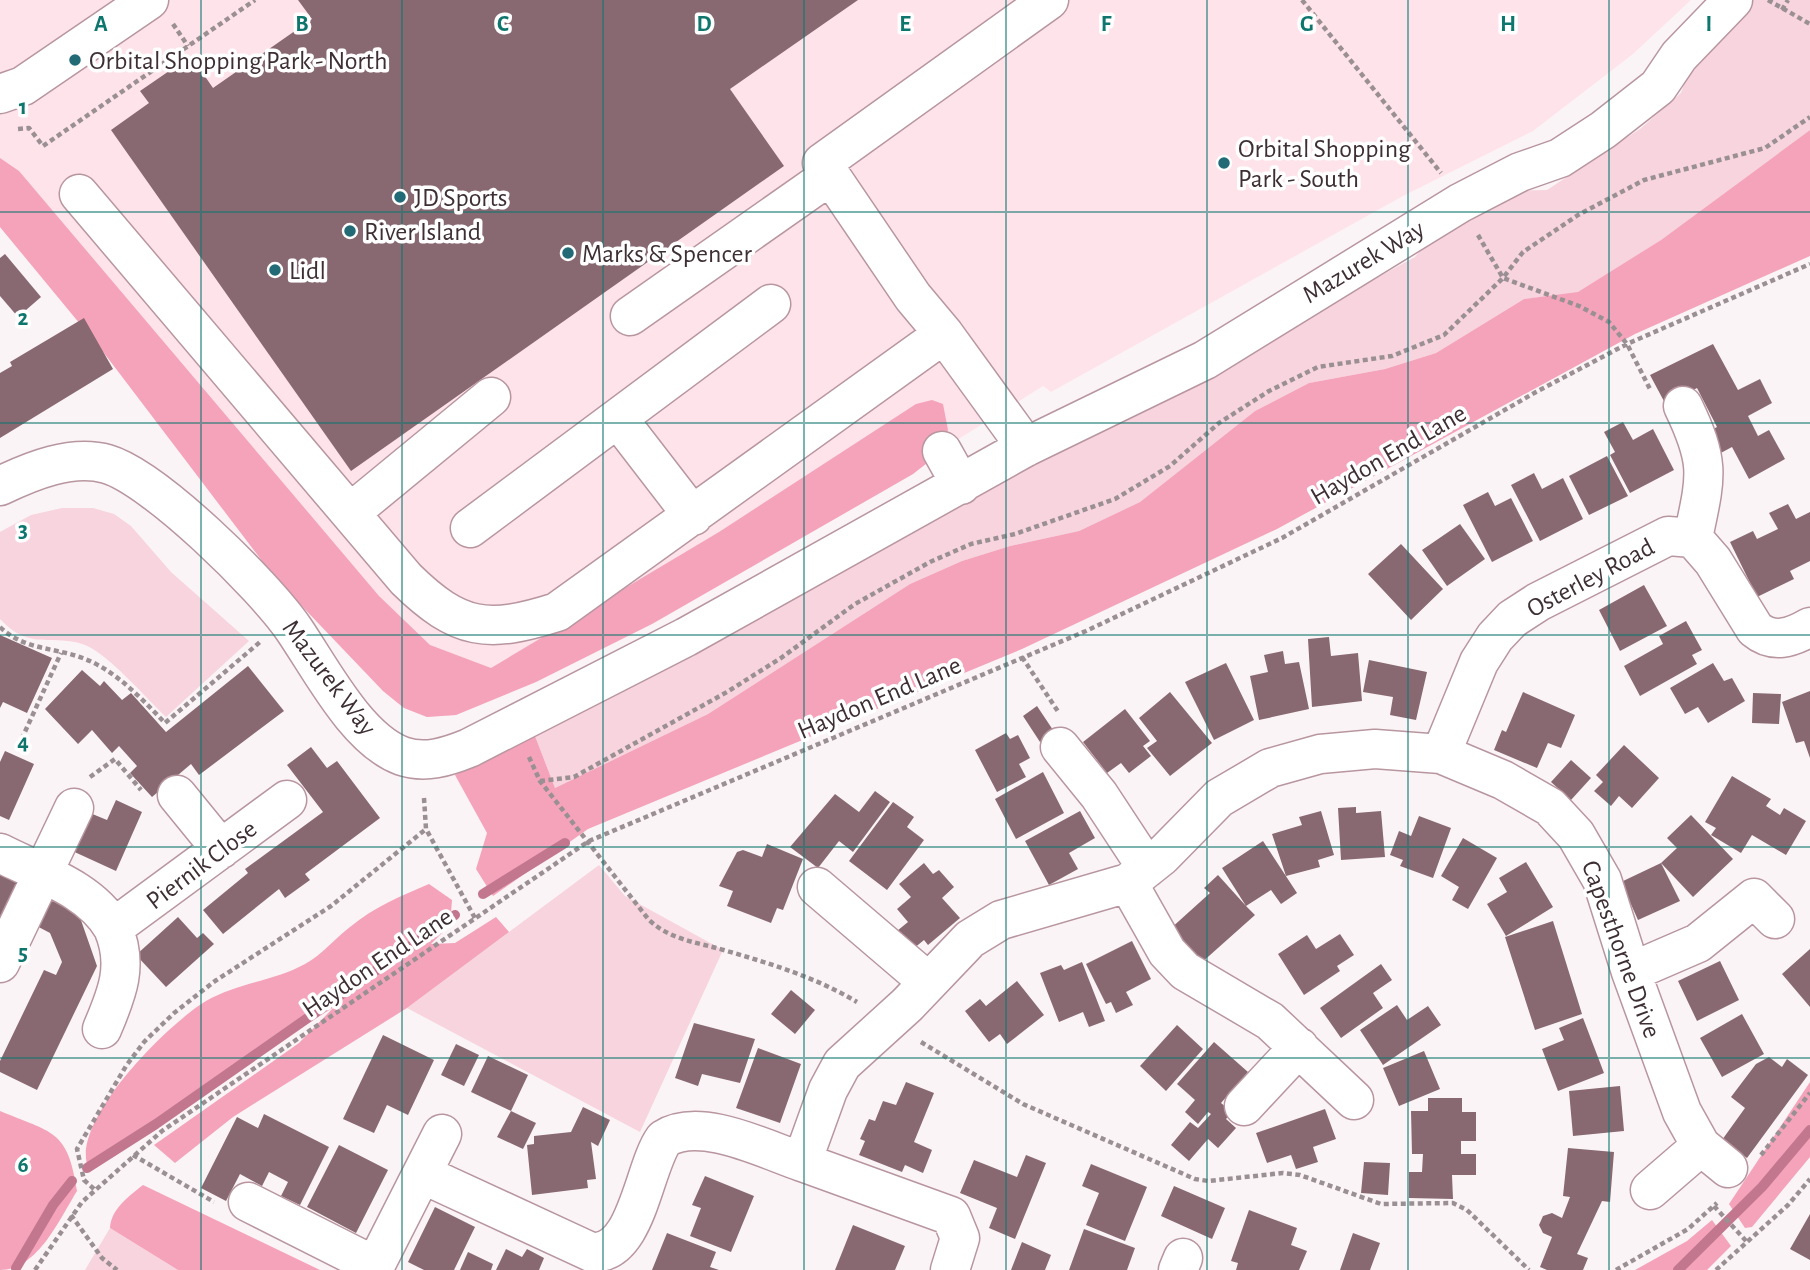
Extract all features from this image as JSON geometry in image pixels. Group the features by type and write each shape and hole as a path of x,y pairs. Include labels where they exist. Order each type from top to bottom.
{"street":[{"path":"0,94 23,86 149,0"},
{"path":"1026,447 944,334 913,297 822,163 1049,0"},
{"name":"Mazurek Way","path":"0,486 43,468 75,463 108,465 137,479 167,500 284,615 365,728 394,752 414,759 434,760 469,748 692,623 949,492 1026,447 1205,360 1460,203 1520,172 1560,158 1604,130 1658,87 1679,56 1733,0"},
{"path":"631,316 831,175"},
{"path":"79,194 350,513 431,604 457,620 493,626 522,623 557,612 944,334"},
{"path":"470,528 619,420 771,304"},
{"path":"350,513 491,397"},
{"path":"1683,406 1699,439 1705,467 1693,538"},
{"path":"619,420 693,516"},
{"path":"942,451 949,492"},
{"name":"Osterley Road","path":"1441,754 1479,662 1495,637 1512,619 1538,602 1668,536 1693,538 1713,561 1755,629 1764,637 1789,637 1810,627"},
{"path":"1060,747 1099,795 1138,876 1167,951 1185,971 1270,1021 1354,1100"},
{"name":"Capesthorne Drive","path":"802,1161 828,1090 842,1064 860,1045 888,1024 970,939 1001,920 1138,876 1219,798 1270,768 1294,760 1346,750 1375,749 1441,754 1534,795 1550,807 1576,835 1602,880 1631,972 1682,1112 1727,1169"},
{"path":"163,798 220,849"},
{"name":"Piernik Close","path":"113,928 287,800"},
{"path":"0,963 75,808"},
{"path":"0,853 83,896 107,917 121,957 120,989 102,1029"},
{"path":"817,887 927,981"},
{"path":"1631,972 1698,943 1754,898 1775,919"},
{"path":"1244,1105 1299,1047"},
{"path":"422,1174 591,1252 600,1253 621,1241 658,1147 673,1133 691,1129 712,1132 802,1161 951,1216 961,1238 950,1270"},
{"path":"248,1202 375,1266 442,1134"},
{"path":"1650,1190 1727,1169"}],"path":[{"path":"14,130 29,128 43,146 255,0"},
{"path":"1302,0 1418,142 1460,203 1503,278 1579,306 1609,322 1627,344"},
{"path":"1768,0 1810,24"},
{"path":"1782,10 1788,0"},
{"path":"540,781 574,777 727,692 780,659 855,604 930,562 971,544 1042,526 1115,499 1170,466 1219,423 1318,367 1392,356 1444,335 1503,278 1523,252 1578,215 1644,180 1765,148 1810,117"},
{"name":"Haydon End Lane","path":"36,1270 71,1216 94,1189 162,1130 589,841 1122,614 1282,538 1536,392 1627,344 1810,264"},
{"path":"0,627 32,647 61,653 99,666 130,689 165,723 266,636"},
{"path":"18,747 61,653"},
{"path":"525,750 540,781 649,920 663,933 764,962 822,983 862,1004 888,1024 1023,1104 1195,1179 1208,1181 1283,1173 1300,1175 1381,1204 1453,1203 1467,1210 1529,1270"},
{"path":"75,808 80,785 115,759 163,798"},
{"path":"424,798 426,829 476,920"},
{"path":"94,1189 84,1180 77,1149 111,1089 144,1042 215,981 331,906 426,829"},
{"path":"1616,1270 1688,1229 1714,1206 1727,1169 1810,1093"},
{"path":"1716,1270 1788,1205 1810,1179"},
{"path":"1714,1206 1747,1242"},
{"path":"71,1216 88,1241 117,1270"}],"shaded area":[{"path":"0,0 1691,0 1633,54 1533,131 1403,196 1051,392 1043,386 933,455 913,474 652,624 536,682 456,715 427,717 404,708 383,691 0,227"},
{"path":"1750,0 1810,0 1810,130 1661,240 1578,293 1524,299 1436,353 1385,369 1309,383 1255,411 1140,502 1079,531 1010,546 962,561 910,584 708,714 555,788 535,736 1415,257 1436,232 1506,191 1547,190 1640,129 1681,93 1693,59"},
{"path":"1810,130 1810,256 1635,334 1277,529 1022,649 588,829 493,896 476,869 487,833 455,775 535,736 555,788 708,714 910,584 962,561 1010,546 1079,531 1140,502 1255,411 1309,383 1385,369 1436,353 1524,299 1578,292 1661,240"},
{"path":"0,158 19,171 379,596 430,645 491,668 719,532 916,404 932,400 943,404 948,430 931,460 913,474 652,624 536,682 456,715 427,717 404,708 383,691 275,578 104,353 0,227"},
{"path":"62,508 93,508 114,514 131,526 171,572 249,641 166,717 116,667 94,650 73,642 32,639 11,629 0,619 0,532 31,515"},
{"path":"599,865 625,896 723,950 640,1132 407,1008"},
{"path":"429,884 452,900 450,925 431,944 455,943 496,917 509,932 407,1008 233,1117 175,1163 154,1145 299,1043 334,1007 206,1088 99,1164 88,1167 86,1148 94,1125 108,1100 126,1075 169,1030 218,995 305,964 369,914"},
{"path":"1810,1082 1810,1157 1752,1227 1745,1228 1729,1204"},
{"path":"0,1111 55,1136 68,1155 77,1191 37,1252 14,1268 0,1270"},
{"path":"143,1185 320,1270 178,1270 110,1228 117,1209"},
{"path":"1712,1220 1731,1246 1707,1270 1635,1270 1687,1241"},
{"path":"110,1228 178,1270 85,1270"}],"building":[{"path":"298,0 858,0 730,89 784,166 351,471 111,130 149,103 140,91 191,56 213,88 312,19"},
{"path":"5,254 41,297 18,317 0,296 0,258"},
{"path":"84,318 113,369 0,438 0,373 12,366 10,362"},
{"path":"1713,344 1738,390 1760,379 1772,403 1748,416 1758,436 1769,430 1785,459 1749,479 1732,447 1717,455 1706,433 1717,427 1697,388 1666,405 1650,375"},
{"path":"1623,422 1633,440 1653,429 1674,470 1630,493 1610,455 1615,452 1604,432"},
{"path":"1607,456 1628,496 1589,515 1569,476"},
{"path":"1534,473 1542,489 1563,478 1583,519 1540,541 1511,485"},
{"path":"1488,492 1495,506 1511,498 1533,541 1492,562 1463,505"},
{"path":"1788,504 1796,519 1810,512 1810,561 1790,571 1794,579 1757,597 1730,542 1753,531 1757,539 1778,529 1769,513"},
{"path":"1460,524 1485,559 1447,586 1422,550"},
{"path":"1401,544 1443,589 1411,620 1368,574"},
{"path":"1644,585 1667,626 1620,651 1599,610"},
{"path":"1686,621 1702,650 1692,655 1697,664 1640,696 1624,666 1663,644 1659,636"},
{"path":"0,635 52,658 27,713 3,702 0,708"},
{"path":"1329,637 1331,656 1358,653 1362,701 1312,707 1308,639"},
{"path":"1283,651 1285,664 1299,662 1309,709 1259,720 1250,676 1268,672 1264,655"},
{"path":"1369,660 1427,672 1416,720 1390,715 1393,697 1363,692"},
{"path":"1226,663 1254,720 1214,740 1185,682"},
{"path":"1713,663 1724,681 1732,678 1745,701 1708,723 1698,707 1685,714 1670,688"},
{"path":"248,666 284,711 199,775 191,764 152,797 130,773 137,766 119,746 112,753 92,730 78,744 45,709 82,670 100,686 104,681 122,700 131,693 166,732"},
{"path":"1810,691 1810,758 1804,741 1796,743 1782,702"},
{"path":"1170,692 1212,743 1170,776 1147,748 1157,741 1139,718"},
{"path":"1523,692 1575,715 1561,748 1548,743 1537,768 1494,750 1502,730 1506,732"},
{"path":"1753,693 1781,694 1779,724 1752,723"},
{"path":"1037,706 1055,733 1040,742 1023,716"},
{"path":"1125,709 1150,741 1143,746 1151,756 1129,773 1121,763 1107,773 1083,742"},
{"path":"1006,733 1010,739 1018,735 1030,758 1019,764 1026,777 997,792 975,750"},
{"path":"1624,745 1659,778 1632,808 1619,796 1611,806 1594,791 1603,782 1596,775"},
{"path":"311,747 327,768 337,761 380,818 305,874 310,880 285,898 279,889 223,934 203,910 248,873 245,869 323,812 287,765"},
{"path":"5,751 34,764 9,820 0,816 0,762"},
{"path":"1571,760 1591,778 1571,800 1551,782"},
{"path":"1043,772 1064,813 1016,839 995,799"},
{"path":"1732,776 1771,799 1766,806 1780,815 1784,808 1806,821 1786,855 1752,835 1741,853 1711,835 1716,828 1705,822"},
{"path":"875,791 890,802 853,852 839,841 818,868 790,847 835,794 859,812"},
{"path":"116,800 142,812 116,871 68,849 85,811 107,820"},
{"path":"893,802 914,817 907,827 924,840 887,890 849,861"},
{"path":"1356,807 1356,813 1381,811 1385,857 1341,860 1338,808"},
{"path":"1080,811 1095,838 1069,853 1078,869 1049,885 1025,841"},
{"path":"1321,811 1334,855 1318,860 1320,867 1286,876 1272,834 1302,825 1299,817"},
{"path":"1691,815 1733,859 1693,897 1661,863 1677,848 1667,838"},
{"path":"1419,816 1451,828 1433,878 1400,866 1403,860 1390,855 1399,831 1411,836"},
{"path":"1463,838 1497,858 1468,909 1452,900 1459,887 1441,876"},
{"path":"1263,841 1297,893 1281,904 1271,890 1246,906 1222,868"},
{"path":"767,844 803,859 783,910 777,908 771,923 727,906 733,891 719,886 737,852 743,850 762,857"},
{"path":"1526,862 1553,907 1506,936 1487,904 1507,892 1499,878"},
{"path":"924,863 933,874 939,870 954,887 942,898 960,918 928,945 924,940 913,949 897,931 908,922 897,909 911,897 899,884"},
{"path":"1661,863 1680,901 1638,920 1621,882"},
{"path":"0,868 25,883 0,933"},
{"path":"1218,875 1255,915 1200,964 1169,930 1210,893 1204,888"},
{"path":"46,892 76,906 97,966 37,1090 0,1072 0,1061 44,970 56,975 62,962 50,933 31,923"},
{"path":"178,917 197,938 203,933 214,944 166,987 136,955"},
{"path":"1553,921 1582,1014 1535,1030 1505,937"},
{"path":"1340,934 1354,955 1337,966 1340,971 1304,995 1278,954 1307,935 1316,949"},
{"path":"1132,941 1151,979 1126,992 1133,1005 1116,1013 1111,1002 1106,1004 1086,964"},
{"path":"1810,949 1810,1007 1782,974"},
{"path":"1720,961 1739,1000 1697,1021 1678,981"},
{"path":"1082,962 1105,1021 1089,1027 1083,1012 1059,1022 1040,973 1061,965 1064,970"},
{"path":"1381,964 1392,980 1373,993 1383,1008 1341,1038 1320,1008"},
{"path":"1017,981 1044,1015 1007,1044 1000,1034 989,1042 965,1011 980,999 986,1006"},
{"path":"791,990 815,1010 795,1034 771,1014"},
{"path":"1397,1005 1407,1020 1428,1006 1441,1025 1383,1065 1360,1030"},
{"path":"1742,1014 1764,1054 1722,1077 1700,1038"},
{"path":"1583,1018 1604,1073 1558,1091 1542,1049 1564,1040 1559,1028"},
{"path":"694,1023 755,1039 740,1083 702,1074 698,1086 675,1078"},
{"path":"1177,1025 1203,1049 1166,1091 1140,1066"},
{"path":"383,1035 434,1060 408,1115 387,1105 374,1133 343,1119"},
{"path":"1214,1042 1248,1072 1221,1103 1232,1112 1226,1119 1236,1128 1218,1148 1208,1139 1189,1161 1171,1145 1190,1122 1198,1128 1211,1114 1208,1112 1198,1124 1185,1112 1195,1100 1177,1084"},
{"path":"456,1044 479,1055 464,1086 441,1075"},
{"path":"758,1048 801,1064 780,1123 736,1108"},
{"path":"1424,1051 1440,1089 1399,1106 1383,1068"},
{"path":"488,1056 528,1075 511,1111 471,1092"},
{"path":"1769,1057 1782,1067 1787,1059 1808,1075 1747,1158 1722,1140 1745,1108 1731,1097 1756,1064"},
{"path":"906,1082 934,1093 914,1142 932,1150 923,1173 905,1165 902,1172 859,1155 865,1141 860,1139 869,1119 875,1121 883,1101 896,1105"},
{"path":"1620,1086 1624,1131 1573,1136 1569,1091"},
{"path":"1428,1098 1462,1098 1462,1112 1476,1112 1476,1141 1461,1141 1461,1154 1476,1154 1476,1175 1452,1175 1453,1199 1409,1198 1409,1172 1422,1172 1423,1154 1412,1154 1411,1111 1428,1111"},
{"path":"583,1107 610,1120 598,1146 591,1142 596,1179 587,1180 588,1188 532,1195 527,1145 534,1144 534,1136 571,1132"},
{"path":"1325,1109 1336,1139 1313,1147 1318,1162 1296,1169 1291,1155 1267,1163 1256,1133"},
{"path":"511,1111 536,1123 523,1149 497,1137"},
{"path":"264,1114 329,1147 300,1205 281,1196 288,1182 269,1172 262,1186 240,1174 226,1201 201,1188 237,1117 258,1128"},
{"path":"339,1145 388,1170 356,1233 307,1207"},
{"path":"1568,1148 1614,1152 1610,1202 1602,1201 1577,1254 1588,1258 1583,1270 1547,1270 1540,1267 1552,1237 1543,1233 1539,1225 1543,1216 1552,1213 1562,1218 1570,1197 1563,1196"},
{"path":"1026,1155 1046,1163 1015,1239 989,1228 997,1208 960,1193 974,1160 1017,1177"},
{"path":"1364,1162 1390,1163 1388,1195 1361,1193"},
{"path":"1091,1164 1147,1187 1125,1241 1086,1225 1099,1193 1082,1186"},
{"path":"705,1176 754,1196 731,1252 690,1236 701,1208 692,1205"},
{"path":"1174,1186 1225,1208 1212,1239 1161,1216"},
{"path":"435,1207 475,1227 454,1270 424,1270 408,1262"},
{"path":"1249,1210 1297,1228 1291,1245 1307,1251 1299,1270 1236,1270 1238,1263 1231,1261"},
{"path":"1810,1214 1810,1260 1790,1249"},
{"path":"853,1225 905,1246 895,1270 835,1270"},
{"path":"1084,1229 1135,1248 1127,1270 1069,1270"},
{"path":"667,1233 716,1252 710,1267 719,1270 652,1270"},
{"path":"1353,1233 1380,1243 1370,1270 1340,1270"},
{"path":"1022,1242 1051,1255 1045,1270 1011,1270"},
{"path":"506,1249 522,1257 527,1249 544,1258 539,1270 496,1270"},
{"path":"468,1252 493,1264 491,1270 460,1270"}],"waterway":[{"path":"483,894 565,843"},
{"path":"87,1168 156,1124 455,915"},
{"path":"1678,1270 1762,1187 1810,1130"},
{"path":"16,1268 53,1205 72,1181"}],"place":[{"name":"Orbital Shopping Park - North","path":"75,60"},
{"name":"Orbital Shopping Park - South","path":"1224,163"},
{"name":"JD Sports","path":"400,197"},
{"name":"River Island","path":"350,231"},
{"name":"Marks & Spencer","path":"568,253"},
{"name":"Lidl","path":"275,270"}]}
